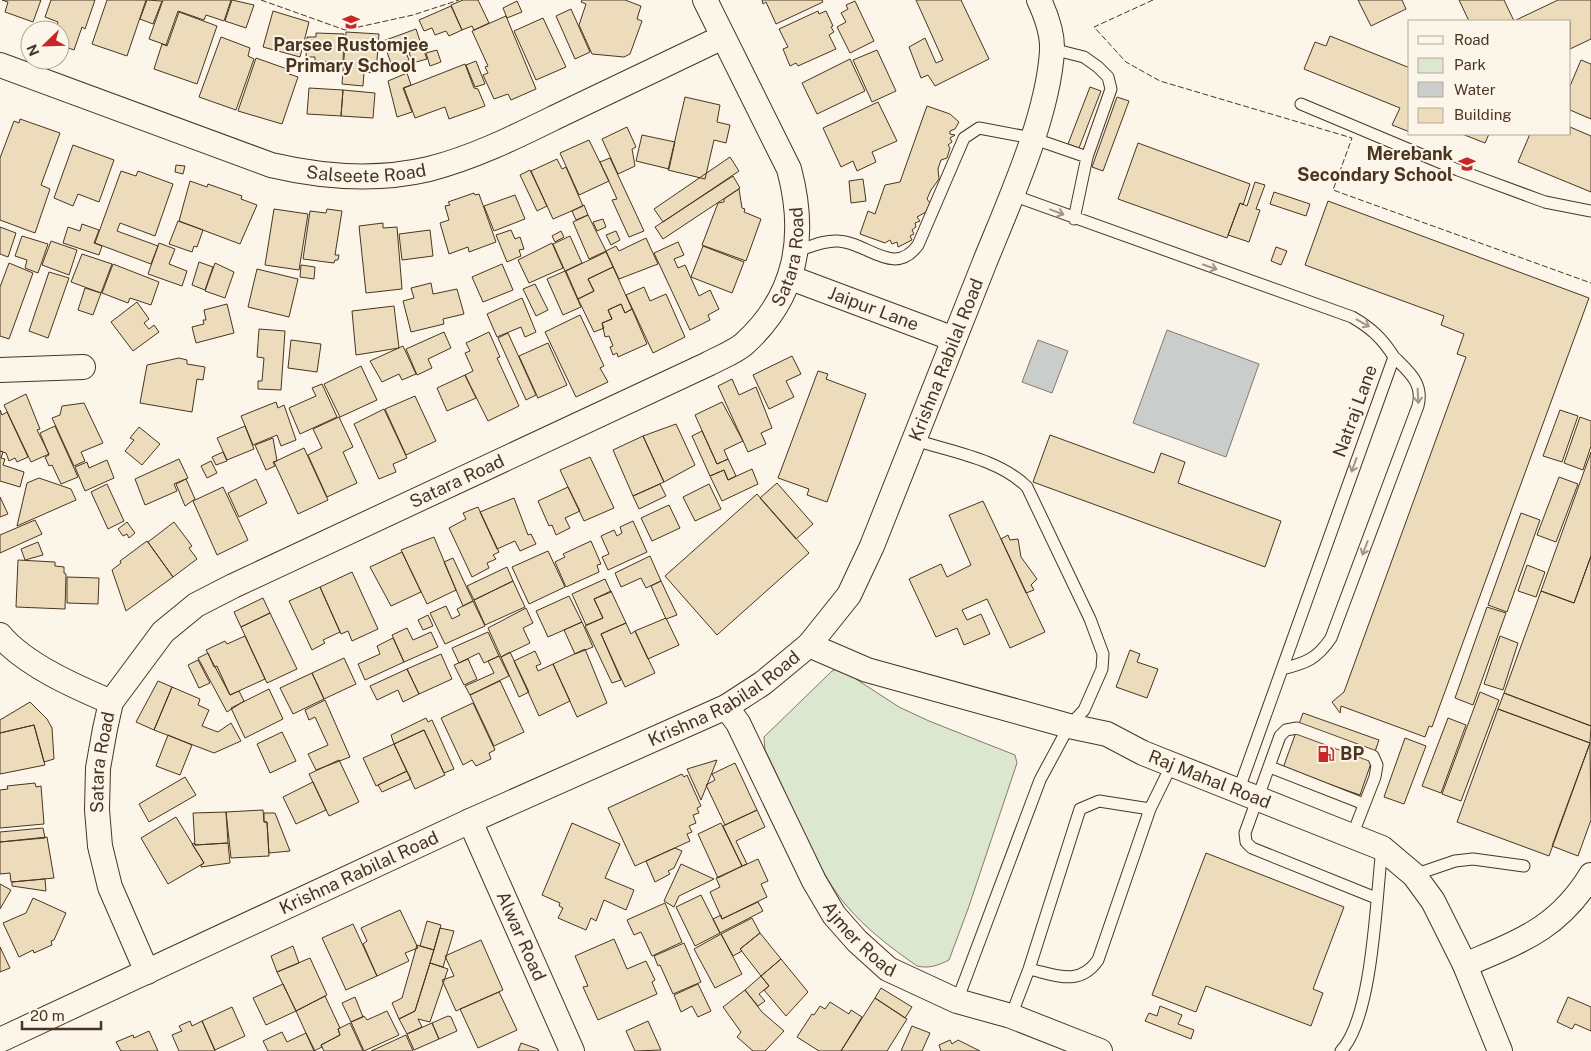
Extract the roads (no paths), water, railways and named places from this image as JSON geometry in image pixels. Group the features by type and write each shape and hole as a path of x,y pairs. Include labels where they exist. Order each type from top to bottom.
{"street":[{"name":"Satara Road","path":"147,972 110,887 100,846 97,810 98,768 112,702 163,632 196,605 233,586 743,345 765,320 791,278 797,251 799,225 796,196 789,170 706,0"},
{"name":"Krishna Rabilal Road","path":"0,1040 470,821 726,706 763,683 809,646 849,595 872,546 1012,195 1032,138 1047,81 1052,49 1047,18 1039,0"},
{"name":"Salseete Road","path":"0,65 271,165 309,174 390,175 446,164 506,141 723,37"},
{"name":"Jaipur Lane","path":"791,278 954,339"},
{"path":"0,370 82,366"},
{"path":"0,635 8,644 66,682 112,702"},
{"name":"Raj Mahal Road","path":"809,646 868,670 1069,726 1107,734 1143,753 1382,848 1414,875 1433,901 1465,965 1500,1051"},
{"name":"Ajmer Road","path":"726,706 738,723 814,881 834,915 857,941 888,969 957,1001 1011,1016 1055,1044 1100,1051"},
{"name":"Alwar Road","path":"470,821 572,1051"},
{"path":"1465,965 1518,942 1556,919 1580,893 1591,875"}],"lane":[{"path":"1052,49 1084,57 1108,77 1111,89 1087,157 1074,219"},
{"path":"1301,104 1475,176 1545,202 1591,211"},
{"path":"797,251 826,242 838,241 848,242 887,258 895,259 911,255 918,245 964,138 979,128 1032,138 1087,157"},
{"name":"Natraj Lane","path":"1012,195 1074,219 1352,317 1371,328 1384,341 1394,357 1282,668 1249,794"},
{"path":"1282,668 1310,660 1322,652 1331,638 1418,406 1420,399 1416,379 1394,357"},
{"path":"915,440 1002,469 1016,477 1027,487 1090,619 1103,654 1102,669 1095,688 1084,710 1069,726 1040,780 957,1001"},
{"path":"1352,836 1378,765 1373,756 1297,728 1286,730 1280,736 1270,767 1249,794 1245,833 1246,842 1252,848 1376,898"},
{"path":"1029,969 1064,977 1078,977 1090,971 1098,960 1150,809 1172,764"},
{"path":"1270,767 1364,804"},
{"path":"1011,1016 1029,969 1080,809 1099,801 1150,809"},
{"path":"1341,1051 1350,1041 1360,1015 1368,977 1382,848"},
{"path":"1414,875 1455,861 1473,859 1524,866"}],"water":[{"path":"1167,330 1259,364 1226,457 1133,423"},
{"path":"1038,340 1068,351 1052,393 1022,382"}],"place":[{"name":"Parsee Rustomjee Primary School","path":"351,22"},
{"name":"Merebank Secondary School","path":"1467,164"},
{"name":"BP","path":"1326,754"}]}
